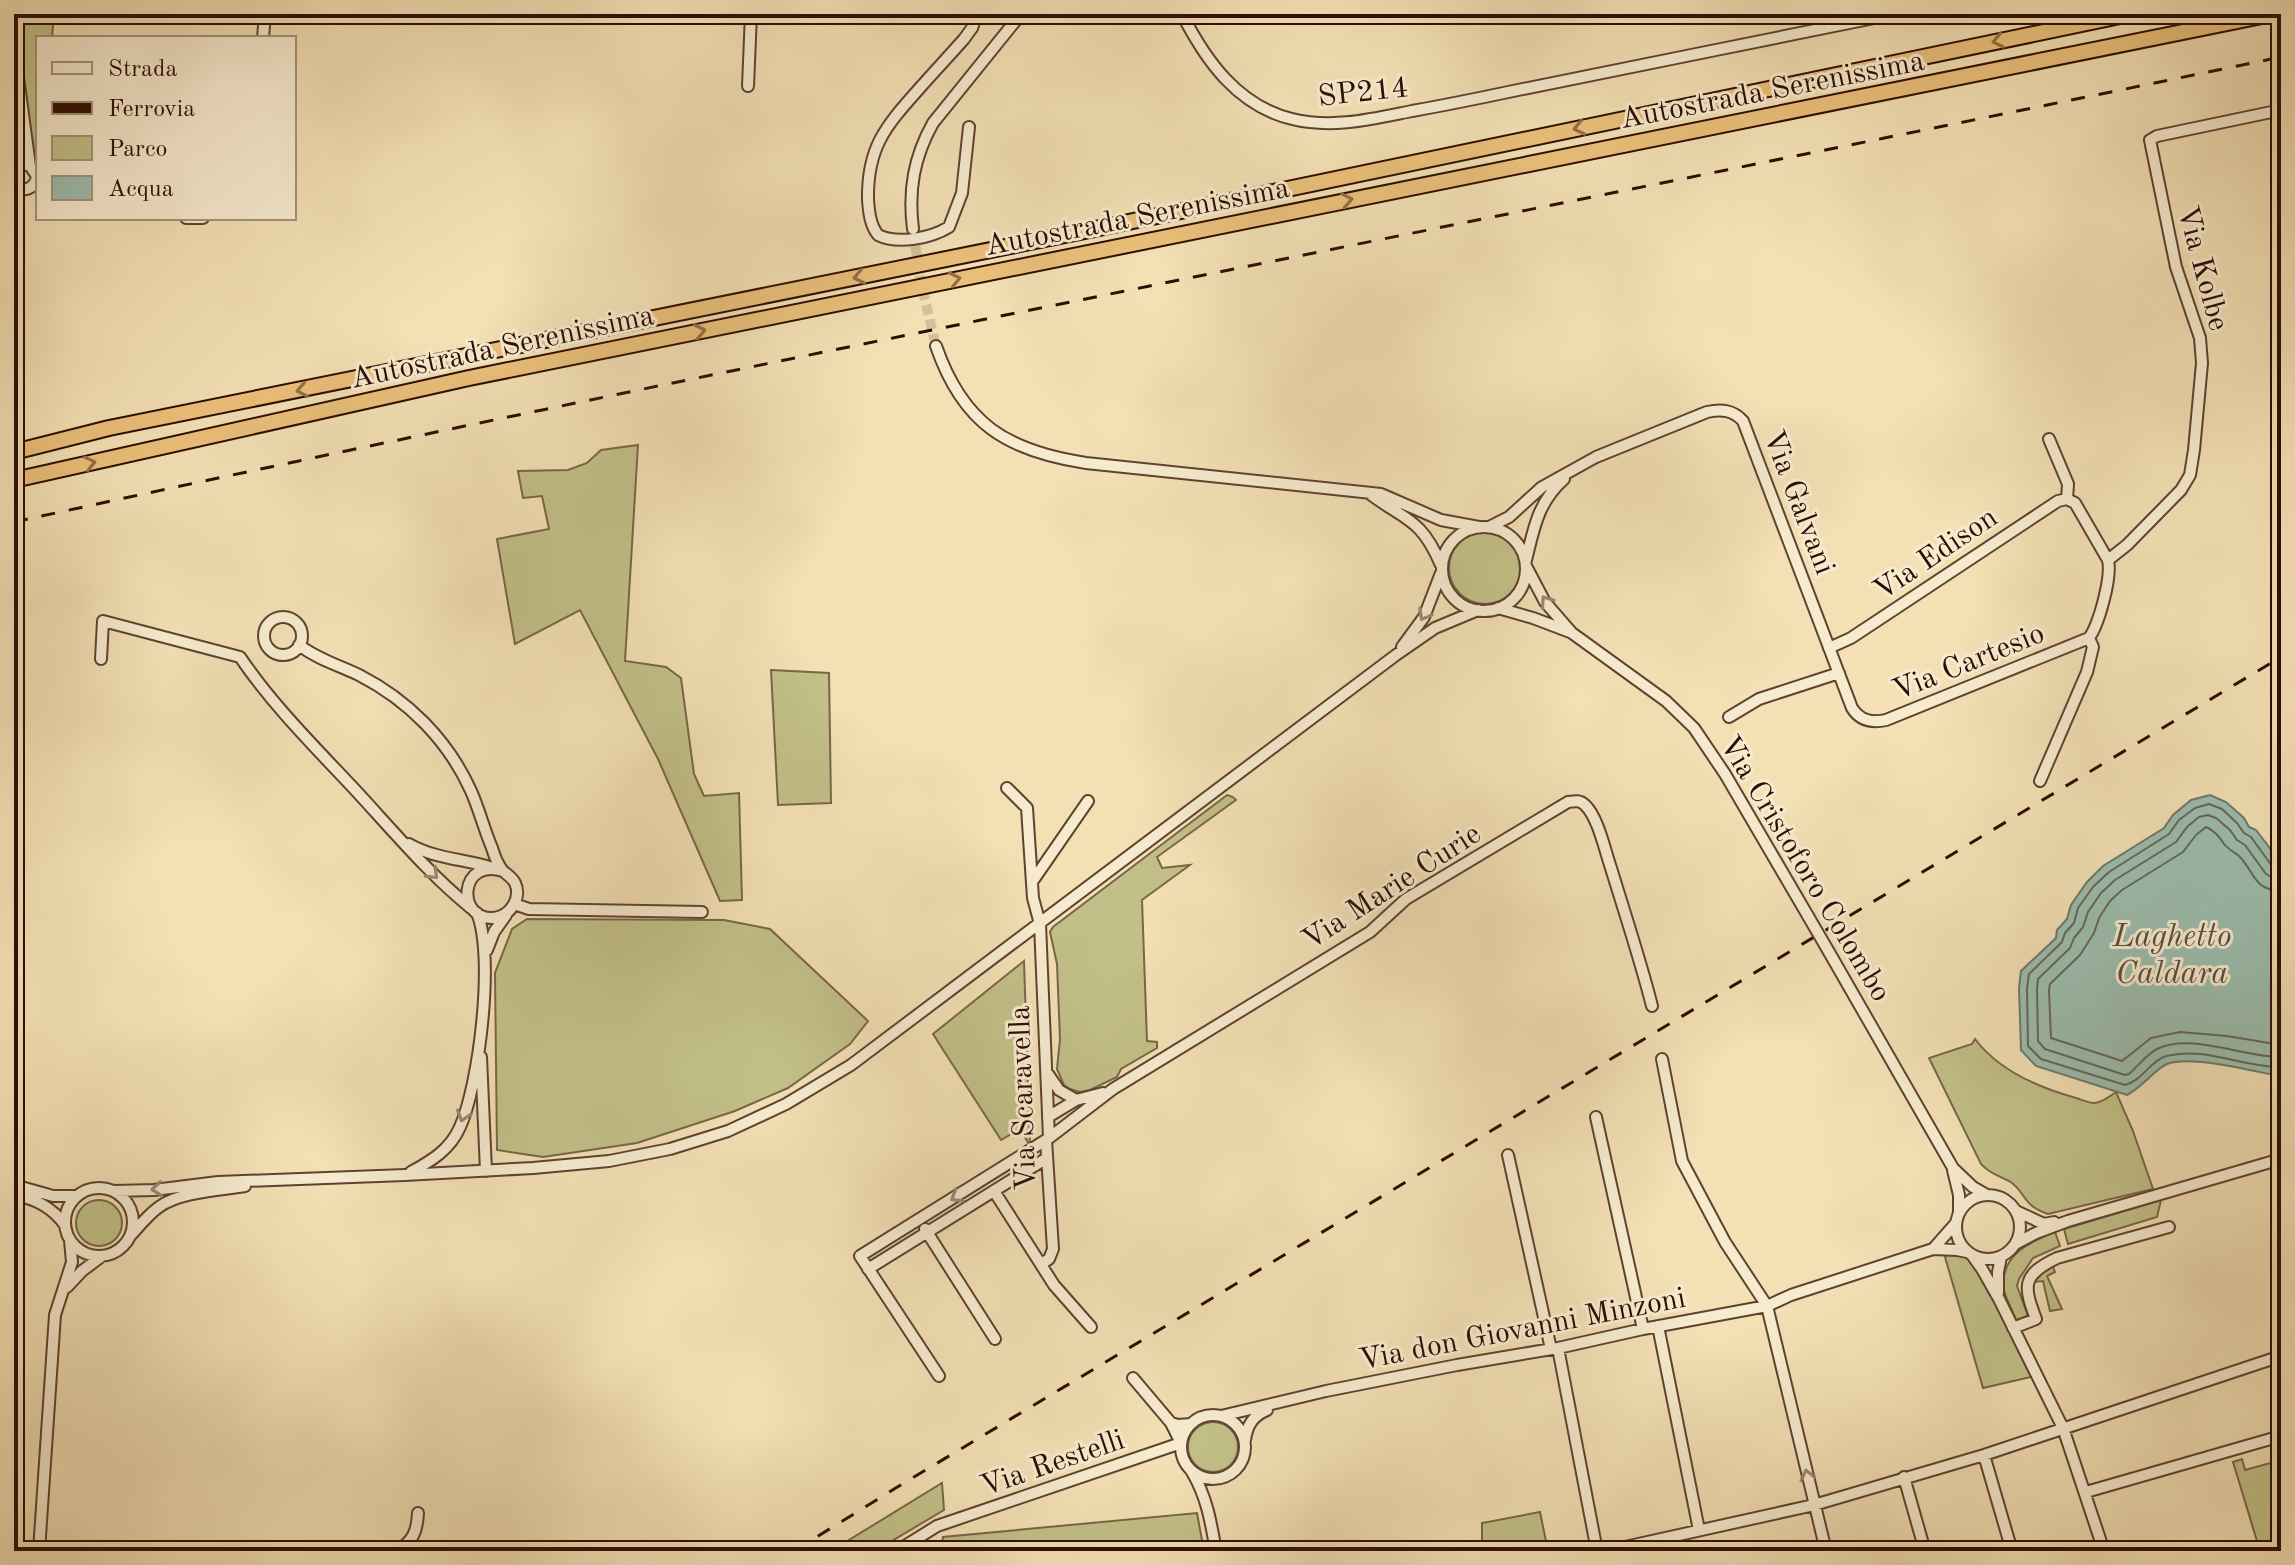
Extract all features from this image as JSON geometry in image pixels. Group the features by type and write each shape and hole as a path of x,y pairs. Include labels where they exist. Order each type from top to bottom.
{"highway":[{"name":"Autostrada Serenissima","path":"14,452 109,428 1039,241 2130,14"},
{"name":"Autostrada Serenissima","path":"14,480 500,371 2272,14"}],"street":[{"path":"263,36 265,14"},
{"path":"748,86 751,14"},
{"path":"969,127 962,193 949,227 936,233 900,240 878,235 870,219 868,193 869,174 878,143 889,123 964,39 977,14"},
{"path":"913,229 910,190 917,156 925,137 1021,14"},
{"name":"SP214","path":"1182,14 1219,74 1253,102 1274,113 1317,124 1340,124 1453,103 1894,14"},
{"path":"14,48 35,173 32,187 17,187 14,205"},
{"name":"Via Kolbe","path":"2108,560 2176,496 2190,475 2194,450 2202,363 2200,338 2176,267 2150,140 2281,110"},
{"path":"14,169 22,164 35,173"},
{"path":"65,1225 68,1208 76,1196 97,1188 114,1191 154,1190 218,1182 575,1165 635,1156 700,1141 743,1124 809,1091 851,1065 1396,655 1435,628 1478,610 1498,608 1510,602 1525,580 1526,564 1521,549 1502,530 1441,520 1381,494 1086,463 1028,451 1008,441 975,416 951,383 936,346"},
{"name":"Via Galvani","path":"1484,527 1509,517 1542,487 1641,437 1707,412 1719,409 1733,412 1743,421 1852,708 1865,720"},
{"path":"2040,781 2087,672 2093,647 2089,638 2094,630 2108,575 2108,560 2075,503 2067,499 2068,484 2049,439"},
{"name":"Via Galvani","path":"1526,564 1534,523 1543,503 1558,484 1578,468"},
{"path":"1368,492 1422,529 1442,568 1445,585 1452,597 1464,606 1478,610"},
{"name":"Via Edison","path":"1829,648 1851,638 2058,501 2067,499"},
{"path":"1396,655 1424,617 1445,551 1453,539 1465,531 1484,527"},
{"name":"Via Cristoforo Colombo","path":"1526,564 1545,602 1572,633 1666,701 1694,728 1725,774 1953,1168 1973,1187 1987,1195"},
{"name":"Via Cristoforo Colombo","path":"1498,608 1572,633"},
{"path":"101,659 103,621 240,657 281,710 439,880 474,910 493,918 511,908 702,912"},
{"name":"Via Cartesio","path":"1865,720 1886,720 2089,638"},
{"path":"299,645 318,658 369,681 408,706 427,725 457,763 499,870 514,883 517,890 511,908 490,940 485,964 480,1040 471,1091 460,1128 436,1159 405,1175"},
{"path":"1729,717 1759,699 1839,673"},
{"name":"Via Scaravella","path":"1007,788 1027,808 1033,898 1040,924 1053,1249 1049,1259 1041,1264"},
{"path":"1032,882 1088,801"},
{"name":"Via Marie Curie","path":"868,1269 860,1256 1047,1139 1113,1089 1370,932 1406,899 1568,802 1583,802 1603,843 1652,1006"},
{"path":"398,836 425,852 499,870"},
{"path":"468,861 481,858 489,844"},
{"path":"485,964 482,930 467,892 468,884 481,868 489,844"},
{"path":"480,1040 486,1171"},
{"path":"1662,1059 1682,1161 1725,1242 1767,1306 1826,1551"},
{"path":"1047,1073 1059,1090 1076,1100"},
{"path":"1048,1117 1076,1100 1113,1089"},
{"path":"1596,1117 1643,1329"},
{"path":"1508,1155 1555,1348 1597,1551"},
{"path":"939,1376 868,1269 1047,1158"},
{"path":"1999,1299 2001,1257 2015,1244 2036,1233 2281,1159"},
{"name":"Via Cristoforo Colombo","path":"1953,1168 1959,1195 1958,1218"},
{"path":"989,1176 1054,1285 1091,1327"},
{"path":"63,1292 82,1271 102,1256 121,1248 130,1235 164,1203 198,1193 290,1179"},
{"path":"14,1185 53,1196 76,1196"},
{"path":"114,1191 125,1199 132,1213 130,1235"},
{"path":"14,1195 46,1206 59,1217 70,1240 72,1262 55,1315 39,1551"},
{"path":"1933,1249 1971,1200 1987,1195 2008,1202 2016,1211 2044,1224 2068,1221"},
{"path":"2015,1244 2020,1227 2016,1211"},
{"path":"1958,1218 1956,1234 1960,1244 1982,1269 1999,1299 2063,1428 2104,1551"},
{"path":"919,1220 995,1339"},
{"path":"2013,1328 2036,1319 2026,1285 2030,1275 2040,1267 2057,1258 2169,1227"},
{"path":"70,1240 83,1252 102,1256"},
{"path":"1933,1249 1957,1250 1981,1259 2001,1257"},
{"name":"Via don Giovanni Minzoni","path":"1221,1416 1326,1391 1767,1306 1791,1295 1933,1249"},
{"path":"1658,1326 1699,1530"},
{"path":"1613,1550 1814,1505 1984,1455 2281,1356"},
{"path":"1133,1378 1171,1423 1181,1443 1182,1454 1200,1486 1208,1509 1216,1551"},
{"name":"Via don Giovanni Minzoni","path":"1245,1445 1249,1424 1254,1418 1288,1402"},
{"path":"1171,1423 1191,1424 1208,1415 1221,1416 1239,1428 1245,1445 1239,1465 1212,1487 1208,1509"},
{"path":"1181,1443 1191,1424"},
{"path":"2086,1492 2281,1436"},
{"name":"Via Restelli","path":"897,1551 937,1526 1181,1443"},
{"path":"1984,1455 2012,1551"},
{"path":"1191,1470 1205,1478 1225,1477"},
{"path":"1904,1477 1925,1551"},
{"path":"397,1551 413,1539 418,1513"}],"green space":[{"path":"15,14 54,14 52,36 36,36 35,163"},
{"path":"638,445 625,661 666,667 681,678 694,774 704,796 739,793 742,900 720,901 658,759 580,610 515,644 497,539 549,529 542,496 523,498 518,471 568,470 587,463 601,450"},
{"path":"1485,532 1505,538 1515,548 1521,568 1515,588 1505,598 1485,604 1465,598 1455,588 1449,568 1455,548 1465,538"},
{"path":"771,670 829,673 831,803 778,805"},
{"path":"1227,795 1236,800 1157,857 1162,868 1190,865 1142,900 1147,1041 1157,1042 1157,1048 1121,1069 1117,1077 1090,1090 1080,1092 1070,1089 1064,1085 1057,1069 1060,1039 1057,964 1050,932"},
{"path":"527,919 724,920 770,929 868,1021 850,1044 788,1088 735,1111 637,1143 543,1157 497,1150 495,973 512,929"},
{"path":"1024,961 1030,1146 1020,1129 1001,1140 933,1034"},
{"path":"1975,1039 2008,1069 2048,1089 2094,1103 2116,1092 2153,1189 2048,1214 2028,1202 2009,1181 1981,1164 1929,1058 1972,1044"},
{"path":"99,1200 108,1201 115,1207 121,1214 121,1232 115,1239 108,1245 99,1246 90,1245 83,1239 77,1232 76,1223 77,1214 83,1207 90,1201"},
{"path":"2161,1200 2157,1217 2068,1244 2064,1229"},
{"path":"2055,1232 2060,1246 2033,1258 2019,1279 2017,1286 2028,1316 2016,1320 2004,1290 2006,1268 2026,1246"},
{"path":"1959,1252 1970,1261 1991,1290 2035,1376 1983,1388 1945,1257 1947,1253"},
{"path":"2052,1264 2055,1272 2047,1276 2062,1309 2050,1311 2043,1281 2033,1282"},
{"path":"1213,1422 1231,1429 1238,1447 1231,1465 1213,1472 1195,1465 1188,1447 1195,1429"},
{"path":"2242,1459 2245,1470 2281,1460 2281,1551 2260,1551 2233,1462"},
{"path":"942,1483 944,1510 875,1551 831,1551"},
{"path":"1540,1512 1548,1551 1482,1551 1482,1523"},
{"path":"1197,1513 1204,1551 941,1551 943,1537"}],"water":[{"name":"Laghetto Caldara","path":"2210,795 2226,802 2244,818 2249,827 2256,830 2281,867 2281,1074 2204,1062 2177,1062 2162,1066 2127,1095 2036,1066 2021,1050 2021,971 2056,938 2057,930 2067,919 2071,905 2103,866 2164,828 2173,815 2191,800"}],"tunnel":[{"path":"913,231 936,346"}],"railway":[{"path":"14,522 864,344 2281,57"},
{"path":"794,1551 2281,657"}]}
